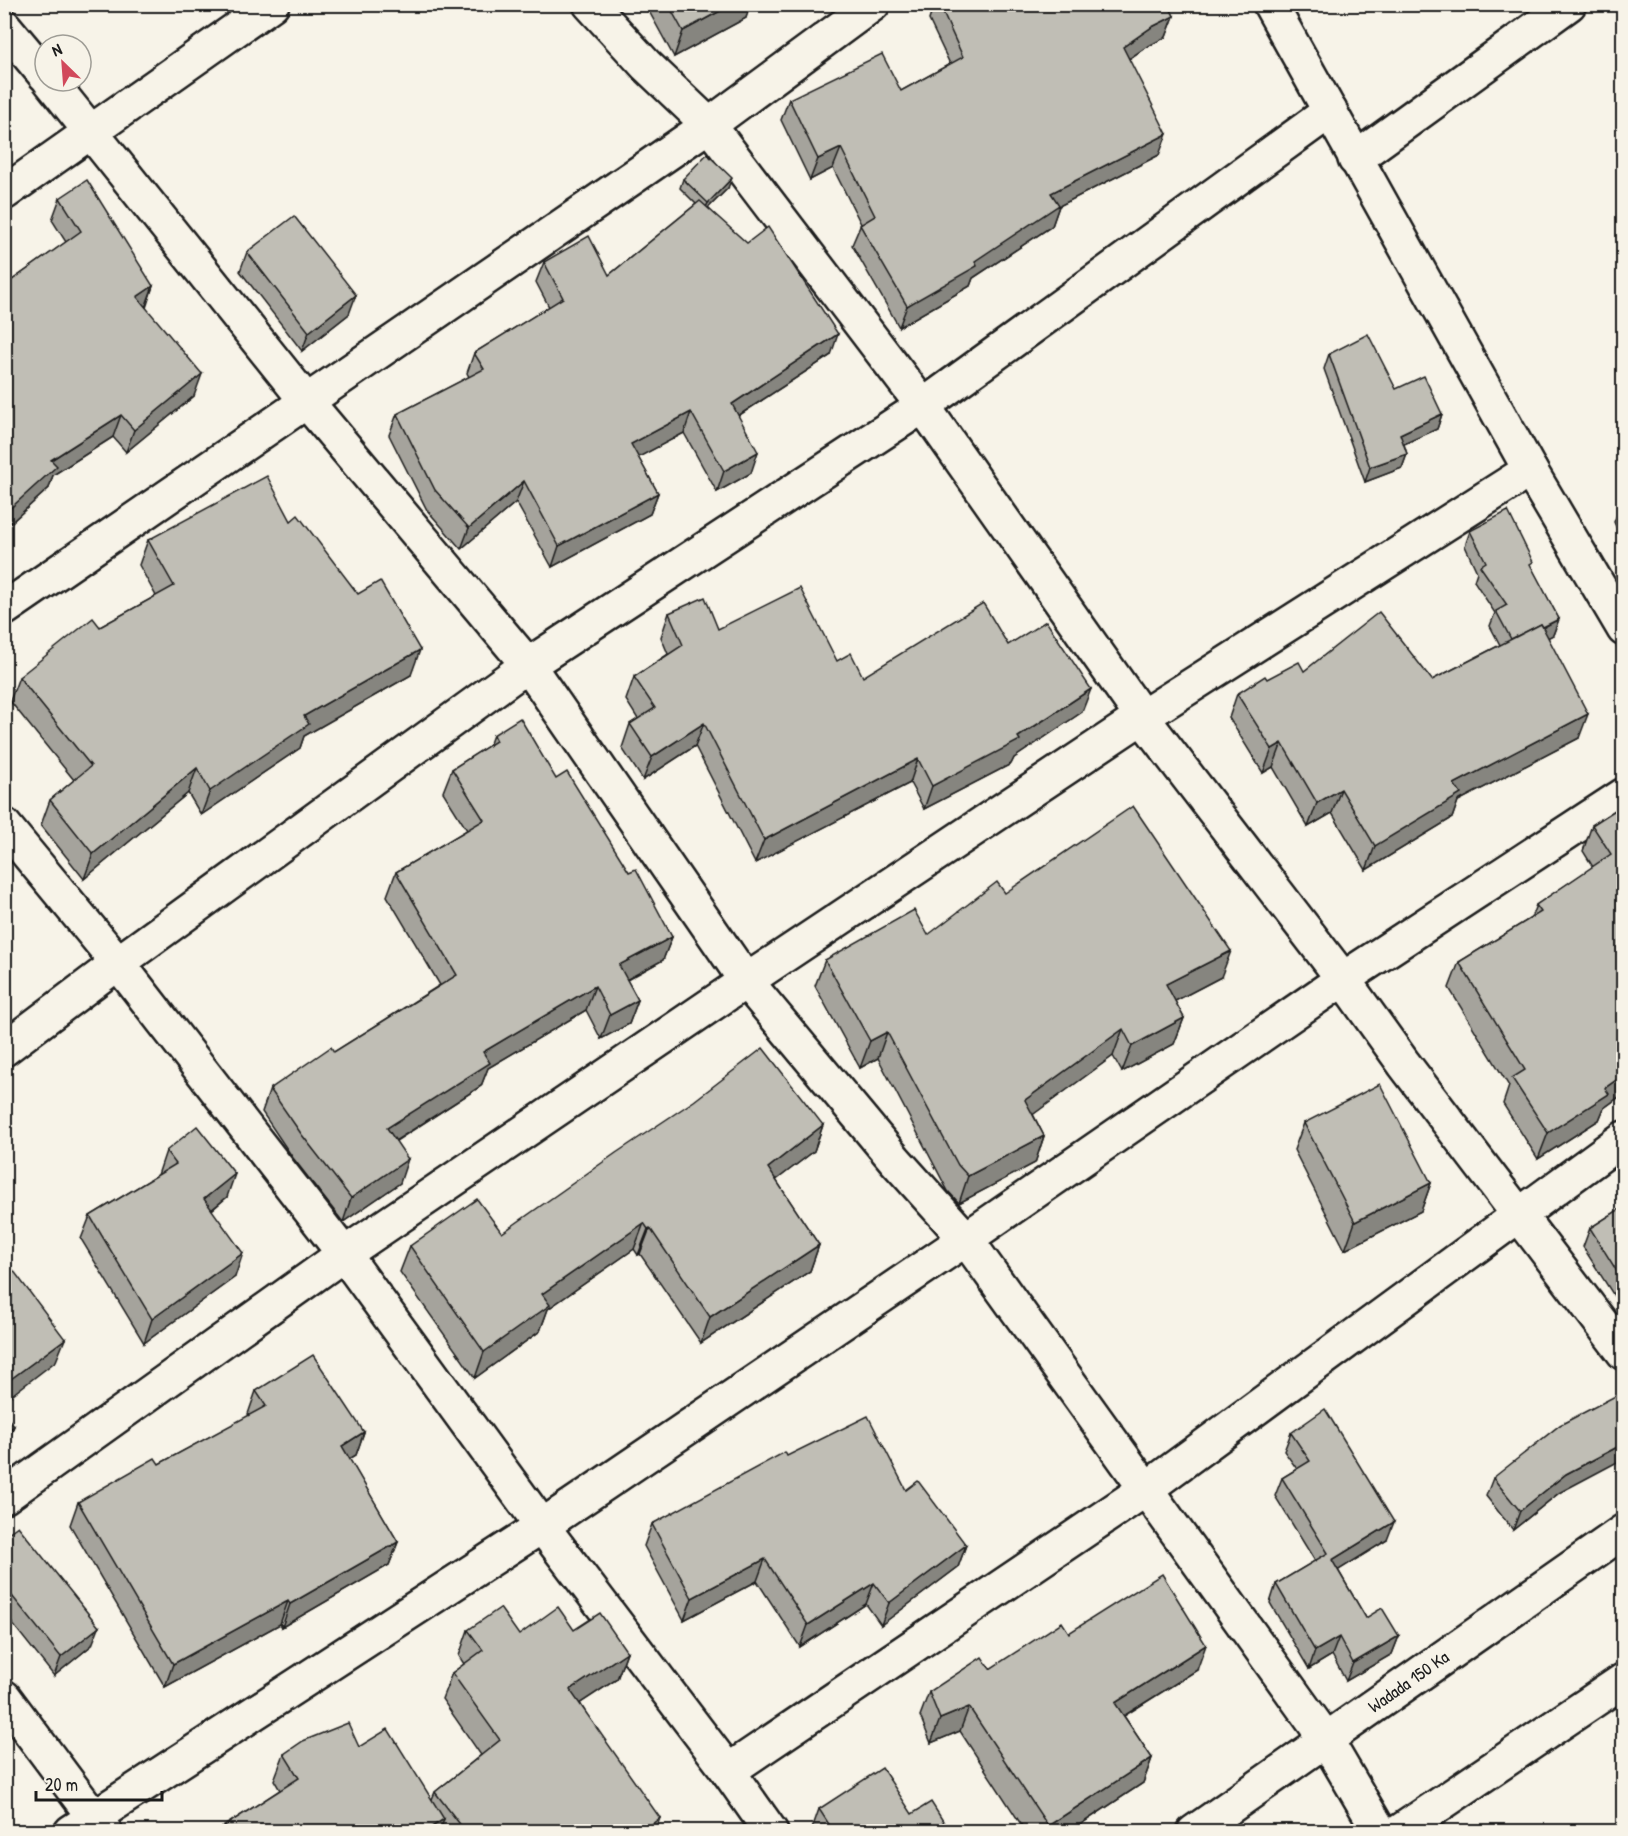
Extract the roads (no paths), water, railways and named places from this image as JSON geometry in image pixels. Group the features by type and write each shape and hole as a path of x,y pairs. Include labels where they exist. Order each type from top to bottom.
{"street":[{"path":"4,193 272,4"},
{"path":"590,4 646,65 709,124 923,406 1142,717 1343,979 1404,1064 1623,1353"},
{"path":"4,609 709,124 873,4"},
{"path":"1270,4 1530,470 1623,629"},
{"path":"1355,159 1569,4"},
{"path":"4,26 33,61"},
{"path":"60,93 307,402 528,665 746,981 895,1160 966,1239 1325,1738 1380,1832"},
{"path":"4,1049 118,963 528,665 923,406 1330,111"},
{"path":"4,1497 344,1254 746,981 1142,717 1530,470"},
{"path":"4,1697 90,1826 542,1526 966,1239 1343,979 1623,795"},
{"path":"4,825 118,963 344,1254 542,1526 728,1771 771,1832"},
{"path":"728,1771 1146,1489 1623,1138"},
{"name":"Wadada 150 Ka","path":"1194,1832 1623,1531"},
{"path":"1399,1832 1623,1680"}]}
